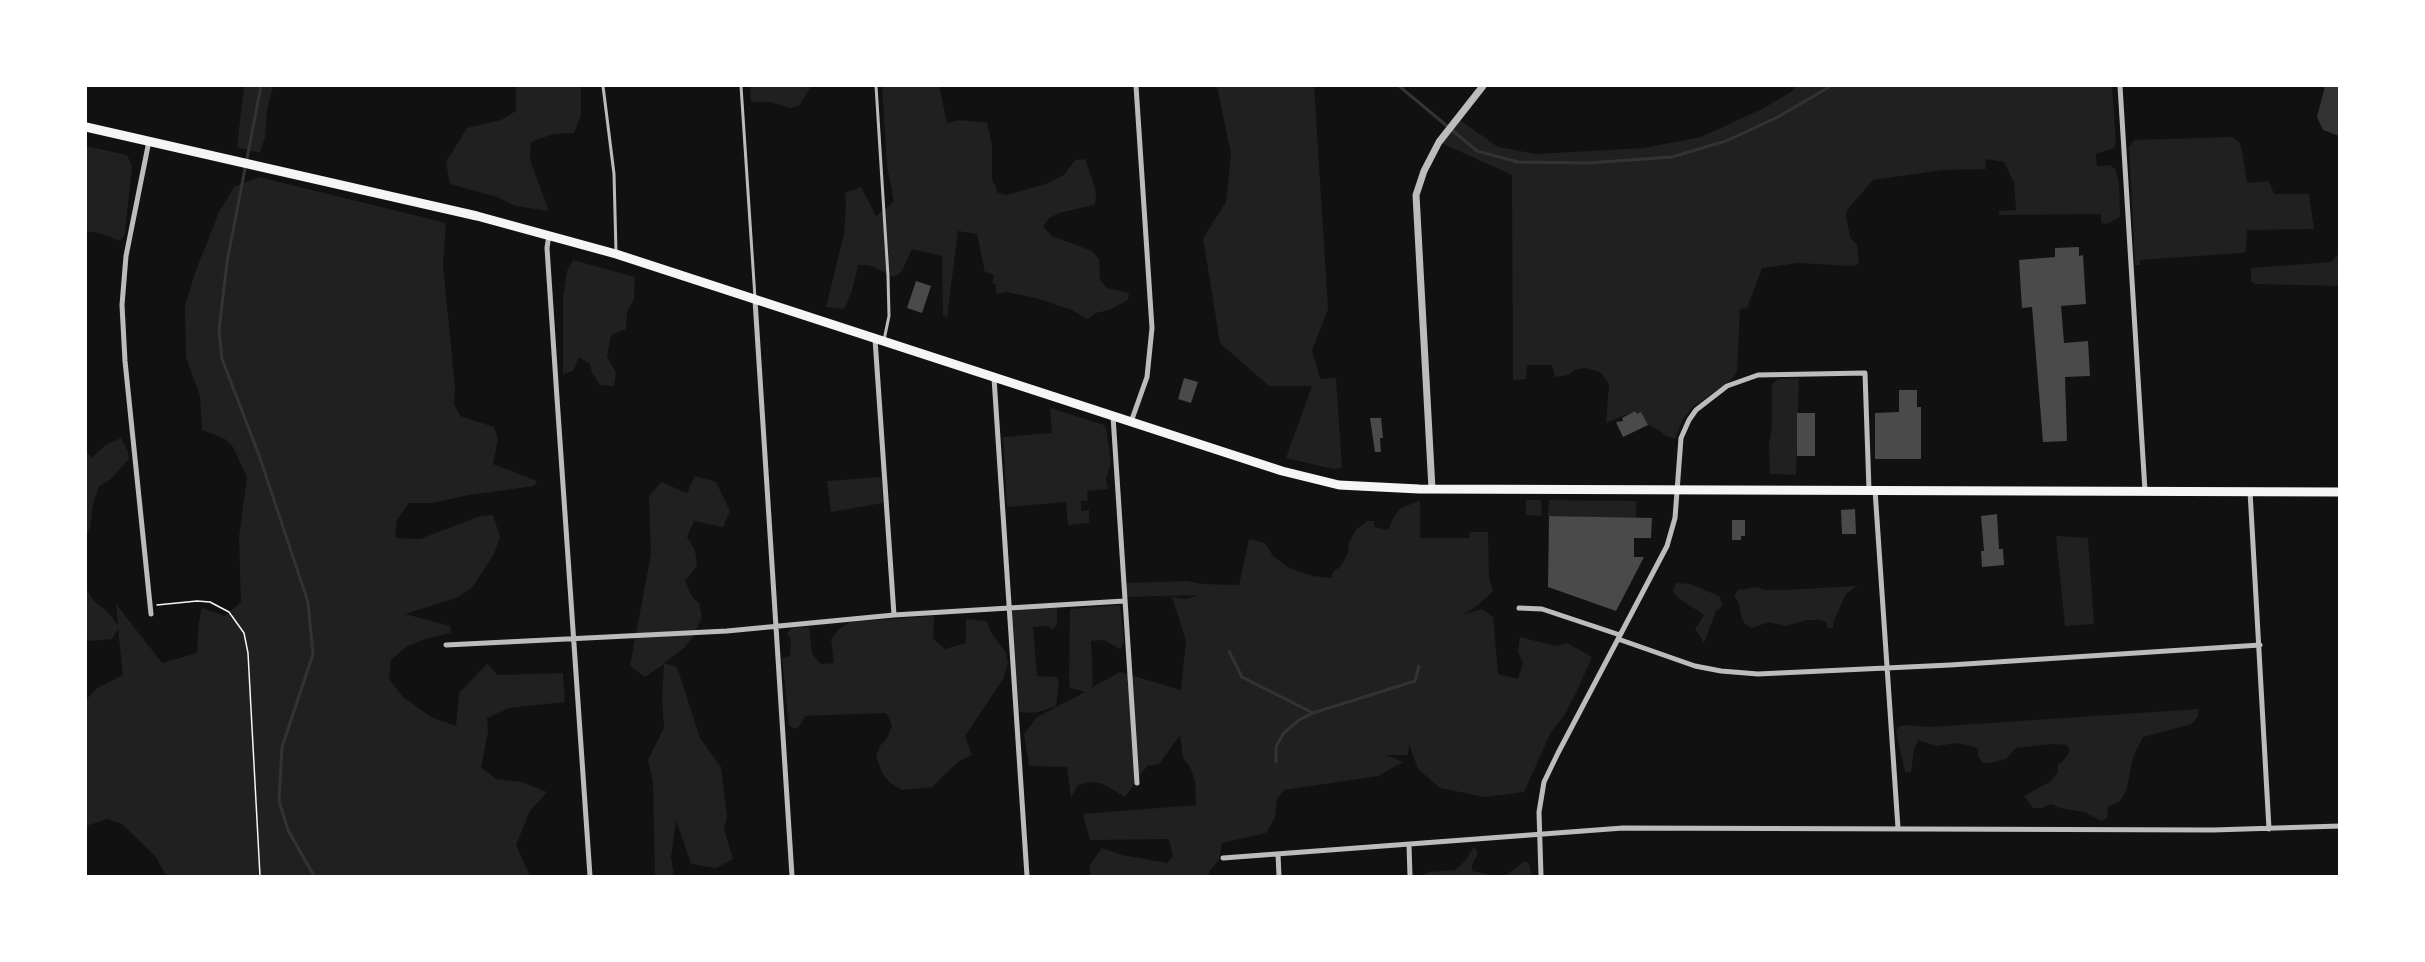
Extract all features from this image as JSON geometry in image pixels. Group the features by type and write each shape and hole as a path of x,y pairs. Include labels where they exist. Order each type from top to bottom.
{"main road":[{"path":"86,127 477,216 616,254 879,341 1319,481 1357,487 1432,489 2340,492"}],"street":[{"path":"1131,422 1149,369 1152,328 1136,86"},
{"path":"1432,489 1416,211 1419,184 1439,142 1483,86"},
{"path":"2120,86 2145,491"},
{"path":"149,141 126,256 122,305 125,361 151,614"},
{"path":"549,235 547,248 590,876"},
{"path":"755,300 792,876"},
{"path":"879,341 894,615"},
{"path":"1541,876 1540,801 1547,774 1659,563 1673,531 1678,490 1679,450 1684,429 1696,410 1727,386 1746,378 1767,374 1864,373 1898,828"},
{"path":"994,378 1027,876"},
{"path":"1113,416 1137,783"},
{"path":"2250,491 2269,829"},
{"path":"446,645 776,626 894,615 1124,601"},
{"path":"1519,608 1542,609 1695,666 1740,674 1887,668 2260,645"},
{"path":"1223,858 1623,828 2269,829 2340,826"},
{"path":"1409,845 1410,876"},
{"path":"1278,854 1279,876"}],"lane":[{"path":"603,86 614,174 616,254"},
{"path":"741,86 755,300"},
{"path":"876,86 889,316 879,341"}],"path":[{"path":"150,606 197,601 210,602 229,612 244,633 248,653 260,876"}],"shaded area":[{"path":"244,86 273,86 267,110 265,137 260,153 237,147"},
{"path":"516,86 581,87 581,116 574,133 553,134 531,142 530,160 549,211 516,206 497,197 450,184 446,162 467,128 501,120 516,111"},
{"path":"750,86 811,86 799,106 790,108 770,102 751,102"},
{"path":"882,86 939,86 947,123 960,120 987,123 992,145 992,179 998,193 1006,195 1046,184 1064,175 1075,160 1085,159 1095,187 1094,205 1059,213 1049,218 1043,227 1052,236 1092,251 1099,259 1100,280 1107,288 1129,293 1128,300 1087,319 1072,310 1036,298 1006,292 996,294 996,284 992,283 994,275 985,273 977,234 958,231 947,318 943,315 942,256 912,249 902,271 894,277 869,265 858,265 852,291 844,309 826,307 844,234 845,193 861,187 876,216 894,202 887,166"},
{"path":"1217,86 1314,86 1328,309 1312,350 1320,379 1336,378 1342,468 1333,469 1286,458 1312,386 1269,386 1220,343 1203,238 1226,202 1231,154"},
{"path":"1794,86 2112,86 2116,141 2114,148 2096,154 2097,166 2110,165 2116,170 2119,183 2120,216 2106,224 2101,223 2101,214 1999,215 1999,211 2016,210 2014,183 2004,162 1985,159 1986,169 1943,170 1873,180 1847,210 1846,215 1850,237 1857,245 1859,264 1852,266 1798,263 1762,268 1747,308 1740,309 1737,372 1731,380 1693,407 1683,419 1675,439 1648,425 1635,411 1606,423 1609,384 1600,372 1585,368 1574,370 1569,375 1555,377 1552,365 1527,365 1526,379 1513,380 1512,175 1439,142 1457,118 1498,147 1536,154 1644,148 1701,137 1764,108 1794,90"},
{"path":"2325,86 2339,86 2339,136 2323,130 2317,117"},
{"path":"2232,137 2239,142 2242,150 2247,183 2269,181 2274,194 2309,194 2314,229 2247,230 2246,252 2140,260 2140,265 2135,265 2129,147 2134,140"},
{"path":"86,146 127,155 132,166 125,234 120,241 86,231"},
{"path":"259,177 446,223 443,265 455,387 454,404 460,416 494,427 498,439 493,464 537,481 534,486 469,495 432,503 409,503 397,520 395,538 420,539 480,516 493,515 500,537 494,554 472,588 456,598 405,614 450,626 451,633 425,639 406,647 391,660 389,679 403,697 431,717 456,726 459,693 487,664 498,675 563,673 565,702 509,708 487,718 488,732 481,767 496,779 522,782 547,792 530,811 516,845 530,876 166,876 156,857 122,824 107,819 86,826 86,700 97,688 123,675 118,629 112,639 91,641 86,638 86,589 95,602 107,611 118,625 116,604 162,663 197,653 202,608 225,616 241,602 239,537 247,477 233,447 225,439 202,430 200,396 186,357 185,306 195,273 219,212 234,187"},
{"path":"2339,253 2339,286 2255,284 2251,281 2251,268 2331,262"},
{"path":"573,260 635,277 634,299 627,312 626,329 611,335 607,357 616,373 614,386 600,385 592,373 590,364 579,357 573,371 563,374 563,297 567,271"},
{"path":"1799,378 1796,475 1770,474 1772,384 1778,379"},
{"path":"1050,408 1104,425 1106,428 1111,462 1106,479 1108,489 1087,491 1088,501 1081,501 1081,511 1089,510 1089,523 1068,525 1066,502 1007,507 1003,437 1052,433"},
{"path":"121,438 129,459 111,479 99,486 86,536 86,450 91,458 106,445"},
{"path":"695,476 716,482 730,511 723,527 694,521 687,537 695,550 697,566 685,581 692,597 699,603 702,617 693,637 683,649 664,663 677,667 700,738 721,767 727,816 724,829 733,859 716,868 691,864 676,820 671,857 674,876 655,876 653,782 648,760 664,728 662,698 664,664 645,677 630,666 651,554 649,496 661,482 687,493"},
{"path":"881,477 883,503 831,512 827,481"},
{"path":"1420,500 1420,538 1469,538 1470,532 1488,532 1489,577 1493,591 1477,606 1464,614 1482,609 1493,617 1498,674 1518,679 1523,663 1518,652 1520,637 1555,646 1567,643 1592,657 1564,716 1551,732 1524,792 1485,797 1440,788 1418,769 1409,744 1408,755 1386,755 1403,762 1378,776 1284,790 1277,799 1275,818 1266,833 1222,843 1219,860 1209,872 1209,876 1090,876 1090,865 1102,848 1122,855 1167,863 1173,856 1169,839 1090,840 1083,814 1196,805 1195,782 1191,769 1183,758 1180,735 1159,764 1147,766 1125,797 1103,784 1090,782 1078,785 1071,798 1067,767 1029,766 1024,734 1037,717 1085,692 1070,688 1070,609 1120,605 1124,641 1120,649 1104,640 1091,641 1093,684 1091,688 1120,672 1181,690 1186,641 1172,597 1187,599 1198,595 1124,597 1123,583 1187,581 1202,584 1239,585 1249,539 1265,543 1273,556 1289,568 1313,576 1331,578 1348,553 1349,542 1356,530 1367,521 1374,521 1374,527 1388,530 1400,509"},
{"path":"1526,500 1541,500 1542,516 1526,515"},
{"path":"1549,500 1636,501 1636,518 1548,516"},
{"path":"2056,536 2088,538 2094,624 2065,626"},
{"path":"1676,583 1690,584 1719,596 1723,606 1716,611 1704,643 1695,629 1704,615 1677,597 1673,591"},
{"path":"1857,586 1846,594 1833,628 1828,628 1826,622 1820,620 1807,620 1785,626 1769,622 1752,628 1745,624 1739,603 1734,597 1738,590 1757,587 1764,590 1785,590"},
{"path":"1057,606 1057,624 1052,630 1048,626 1033,627 1037,676 1057,677 1059,682 1056,706 1039,712 1025,713 1019,711 1009,609"},
{"path":"934,616 933,638 945,649 966,643 966,619 987,621 990,631 1006,653 1008,663 1003,679 965,736 972,755 959,761 932,787 902,790 890,783 883,774 876,757 892,726 885,713 805,716 799,727 795,729 789,726 782,658 790,656 791,640 787,633 792,628 809,627 812,654 821,664 834,663 831,639 838,630 850,622"},
{"path":"2198,709 2198,716 2192,724 2143,737 2133,757 2126,792 2119,802 2108,806 2107,818 2102,821 2084,812 2051,804 2042,808 2033,808 2024,796 2051,781 2058,772 2058,764 2070,751 2067,745 2053,744 2016,748 2006,759 1983,763 1978,757 1978,749 1972,746 1958,743 1936,746 1918,740 1914,749 1911,772 1905,772 1896,732 1898,727 1905,725 1930,727"},
{"path":"1474,847 1478,853 1472,865 1472,871 1497,876 1421,876 1429,872 1455,870 1464,862"},
{"path":"1525,861 1529,863 1532,876 1505,876"}],"building":[{"path":"2079,247 2079,256 2083,255 2086,304 2061,306 2064,343 2088,341 2090,376 2065,377 2067,441 2043,442 2032,307 2022,308 2019,260 2055,257 2055,248"},
{"path":"916,281 931,286 922,313 907,308"},
{"path":"1184,378 1198,382 1191,403 1178,399"},
{"path":"1899,390 1917,390 1917,407 1921,407 1921,459 1875,459 1875,413 1899,412"},
{"path":"1635,411 1637,414 1641,412 1648,425 1623,437 1616,422 1623,421 1622,418"},
{"path":"1797,413 1815,413 1815,456 1797,456"},
{"path":"1370,418 1381,418 1383,438 1380,438 1381,452 1375,452"},
{"path":"1855,509 1856,534 1842,534 1841,510"},
{"path":"1997,514 1999,549 2003,549 2004,565 1982,567 1981,551 1984,551 1981,516"},
{"path":"1549,516 1652,518 1651,538 1634,538 1634,557 1644,557 1616,611 1548,587"},
{"path":"1732,520 1745,520 1745,536 1741,536 1741,540 1732,540"}],"waterway":[{"path":"261,86 227,262 219,331 222,359 259,455 308,602 313,654 282,747 279,801 288,830 314,876"},
{"path":"1399,86 1477,151 1518,162 1588,163 1672,157 1726,141 1778,117 1831,86"},
{"path":"1229,651 1242,677 1313,713"},
{"path":"1276,762 1276,747 1283,734 1299,720 1313,713 1415,681 1419,666"}]}
